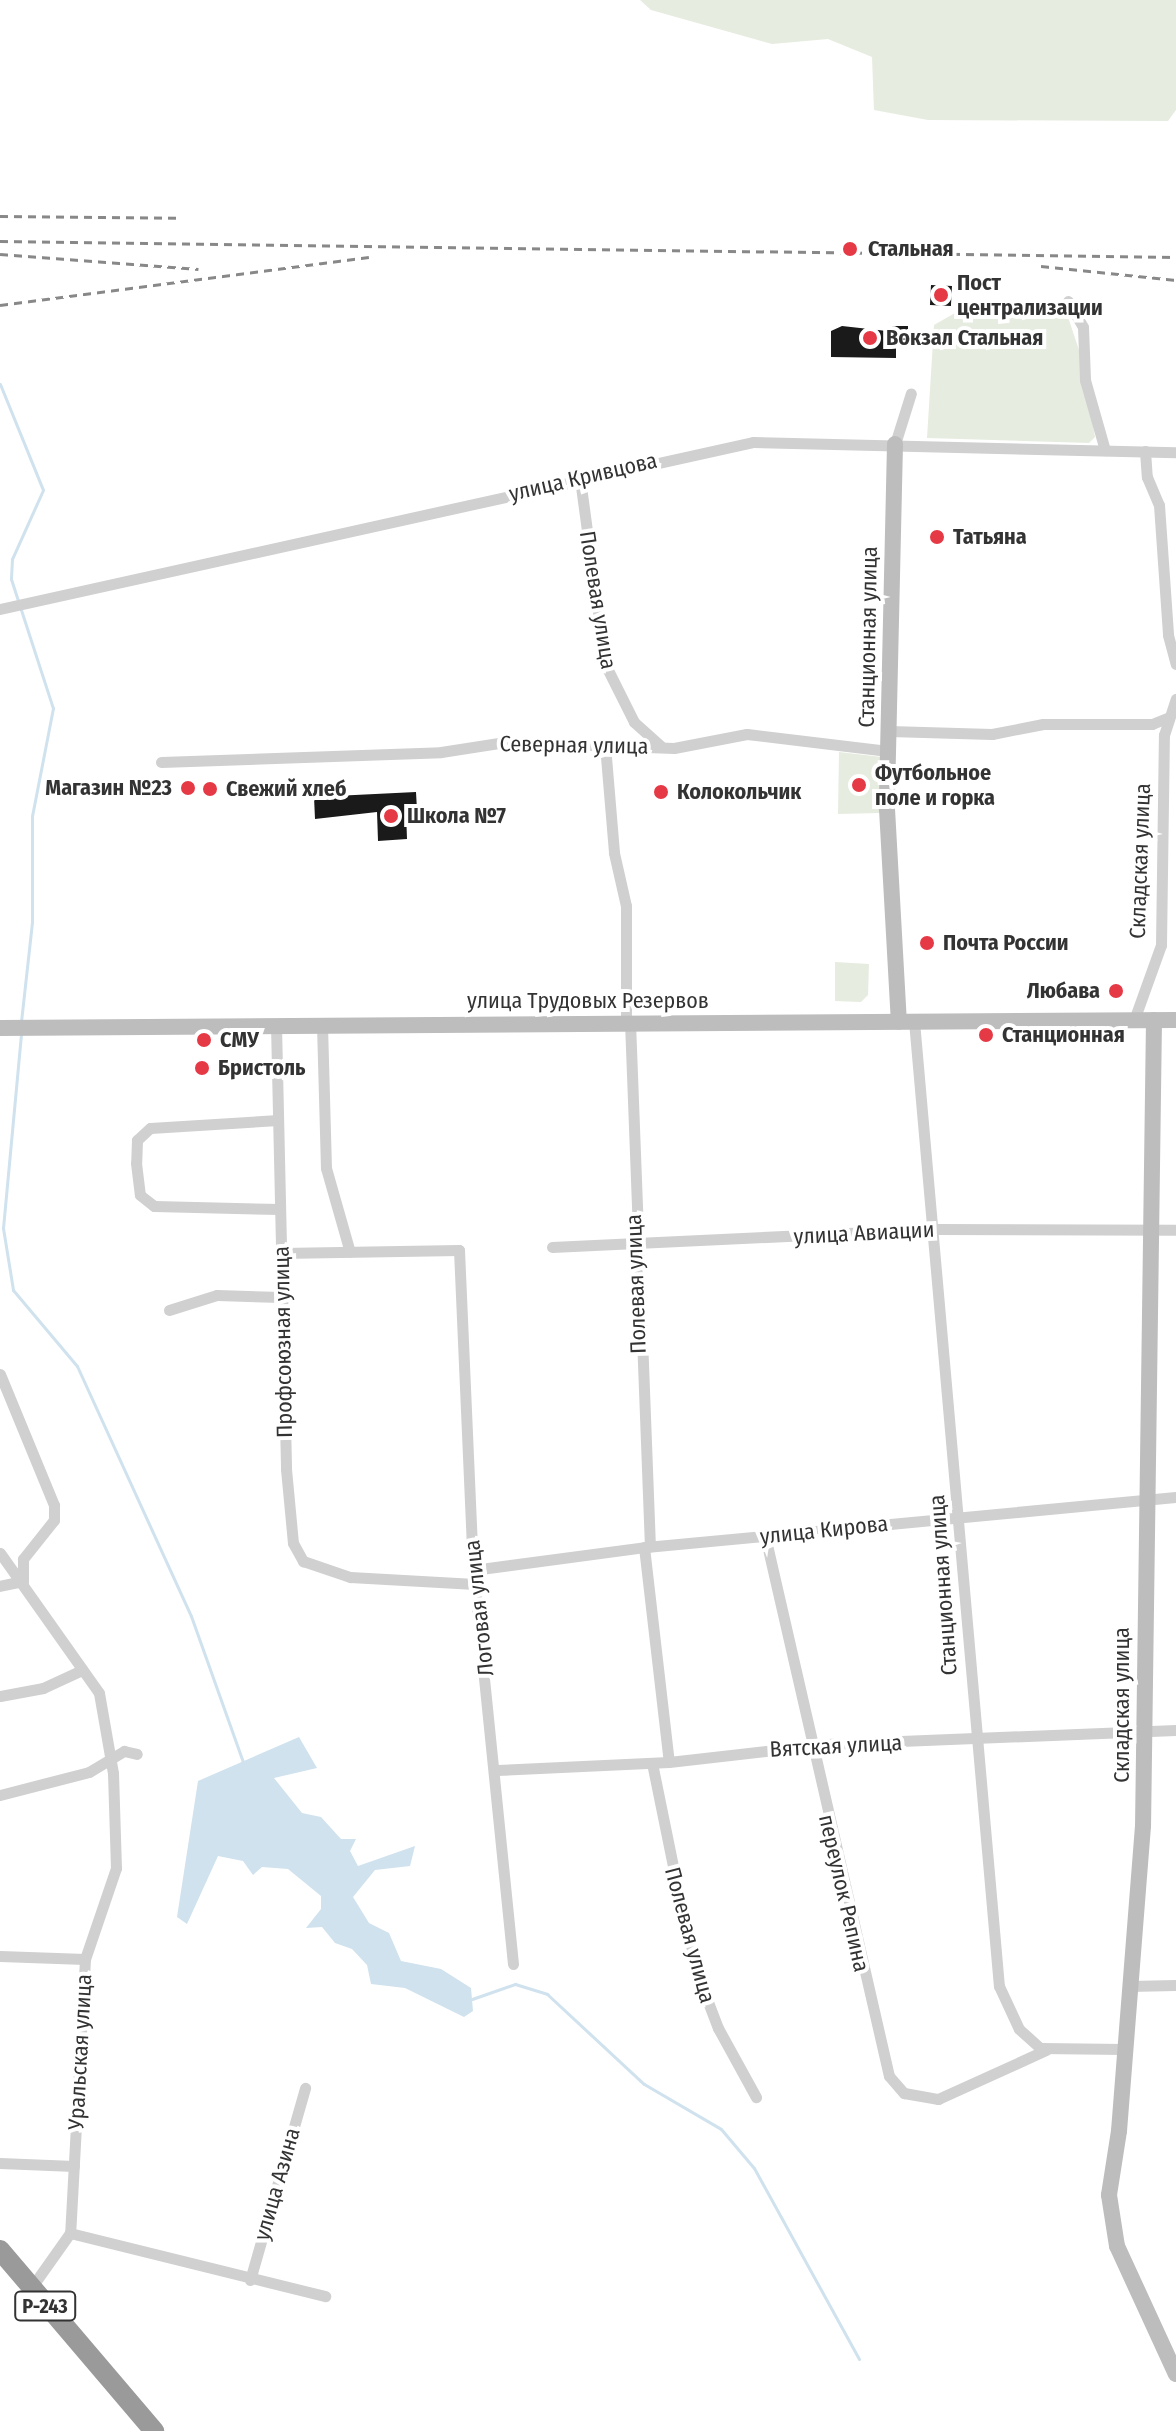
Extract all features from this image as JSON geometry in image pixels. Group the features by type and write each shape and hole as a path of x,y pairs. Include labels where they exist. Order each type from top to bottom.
{"highway":[{"name":"Р-243","path":"0,2250 154,2431"}],"street":[{"path":"1068,301 1083,327 1085,380 1105,450"},
{"path":"895,444 911,393"},
{"name":"улица Кривцова","path":"0,609 753,442 1176,452"},
{"name":"Станционная улица","path":"895,444 888,751 906,1022 935,1229 999,1986 1019,2029 1046,2050"},
{"path":"1145,451 1159,505 1168,635 1176,664"},
{"name":"Полевая улица","path":"580,479 610,680 643,734 666,747"},
{"name":"Складская улица","path":"1134,1020 1161,945 1169,717 1176,699"},
{"path":"889,731 992,734 1043,724 1152,724 1169,717"},
{"name":"Северная улица","path":"161,762 428,753 505,742 666,747 747,734 888,751"},
{"name":"Полевая улица","path":"605,745 614,853 626,906 647,1547 669,1762"},
{"name":"Складская улица","path":"1154,1020 1145,1499 1143,1826 1111,2225 1176,2374"},
{"name":"улица Трудовых Резервов","path":"0,1028 1176,1020"},
{"name":"Профсоюзная улица","path":"276,1025 287,1482 291,1533 303,1561 350,1577 475,1584"},
{"path":"281,1253 350,1252 326,1168 322,1025"},
{"path":"278,1120 150,1128 137,1140 136,1163 140,1195 154,1206 280,1209"},
{"name":"улица Авиации","path":"552,1247 935,1229 1176,1230"},
{"name":"Логовая улица","path":"350,1252 459,1250 473,1570 497,1770 513,1964"},
{"path":"169,1310 217,1295 282,1297"},
{"path":"0,1374 54,1505 54,1520 23,1559 23,1581 0,1586"},
{"name":"улица Кирова","path":"473,1570 647,1547 1176,1497"},
{"name":"переулок Репина","path":"765,1536 857,1954 895,2085 922,2099 952,2095 1046,2050"},
{"name":"Уральская улица","path":"0,1553 23,1581 101,1698 112,1756 115,1876 85,1959 70,2233"},
{"path":"0,1696 43,1688 82,1670"},
{"name":"Вятская улица","path":"497,1770 669,1762 811,1746 1176,1730"},
{"path":"0,1795 89,1772 112,1756 137,1754"},
{"name":"Полевая улица","path":"652,1763 692,1960 718,2028 756,2097"},
{"path":"0,1956 85,1959"},
{"path":"1129,1986 1176,1985"},
{"path":"1046,2050 1124,2049"},
{"name":"улица Азина","path":"250,2280 305,2088"},
{"path":"0,2163 74,2166"},
{"path":"31,2288 70,2233 250,2280 325,2296"}],"shaded area":[{"path":"640,0 1176,0 1176,110 1168,121 928,120 874,110 872,57 828,39 772,44 651,10"},
{"path":"976,301 1019,310 1047,310 1063,302 1081,356 1095,437 1089,443 927,438 934,325"},
{"name":"Футбольное поле и горка","path":"839,752 882,757 879,813 838,814"},
{"path":"835,962 869,964 868,995 861,1002 835,1001"}],"water":[{"path":"299,1737 317,1768 274,1778 302,1813 321,1817 341,1839 356,1839 350,1851 358,1866 415,1846 410,1866 375,1870 353,1897 369,1923 389,1933 401,1961 441,1969 471,1988 473,2011 464,2017 405,1988 371,1984 367,1965 352,1949 335,1943 322,1927 306,1928 321,1909 321,1896 288,1869 262,1867 253,1875 243,1861 218,1856 187,1924 177,1917 198,1781"}],"building":[{"name":"Пост централизации","path":"931,285 952,286 951,306 930,305"},
{"name":"Вокзал Стальная","path":"842,326 887,331 887,326 908,326 908,346 896,345 896,358 831,357 831,331"},
{"name":"Школа №7","path":"416,792 417,810 406,811 407,839 378,841 377,812 315,819 314,797"}],"waterway":[{"path":"0,384 43,490 12,559 11,579 53,708 32,816 32,922 21,1022"},
{"path":"21,1034 3,1228 13,1290 77,1366 191,1616 243,1762"},
{"path":"472,1999 515,1984 547,1994 644,2084 721,2129 754,2168 859,2359"}],"railway":[{"path":"0,216 177,218"},
{"path":"0,241 1176,257"},
{"path":"0,254 198,269"},
{"path":"0,305 369,257"},
{"path":"1041,266 1176,280"}],"place":[{"name":"Стальная","path":"850,249"},
{"name":"Пост централизации","path":"941,295"},
{"name":"Вокзал Стальная","path":"870,338"},
{"name":"Татьяна","path":"937,537"},
{"name":"Футбольное поле и горка","path":"859,785"},
{"name":"Магазин №23","path":"188,788"},
{"name":"Свежий хлеб","path":"210,789"},
{"name":"Колокольчик","path":"661,792"},
{"name":"Школа №7","path":"391,816"},
{"name":"Почта России","path":"927,943"},
{"name":"Любава","path":"1116,991"},
{"name":"Станционная","path":"986,1035"},
{"name":"СМУ","path":"204,1040"},
{"name":"Бристоль","path":"202,1068"}]}
